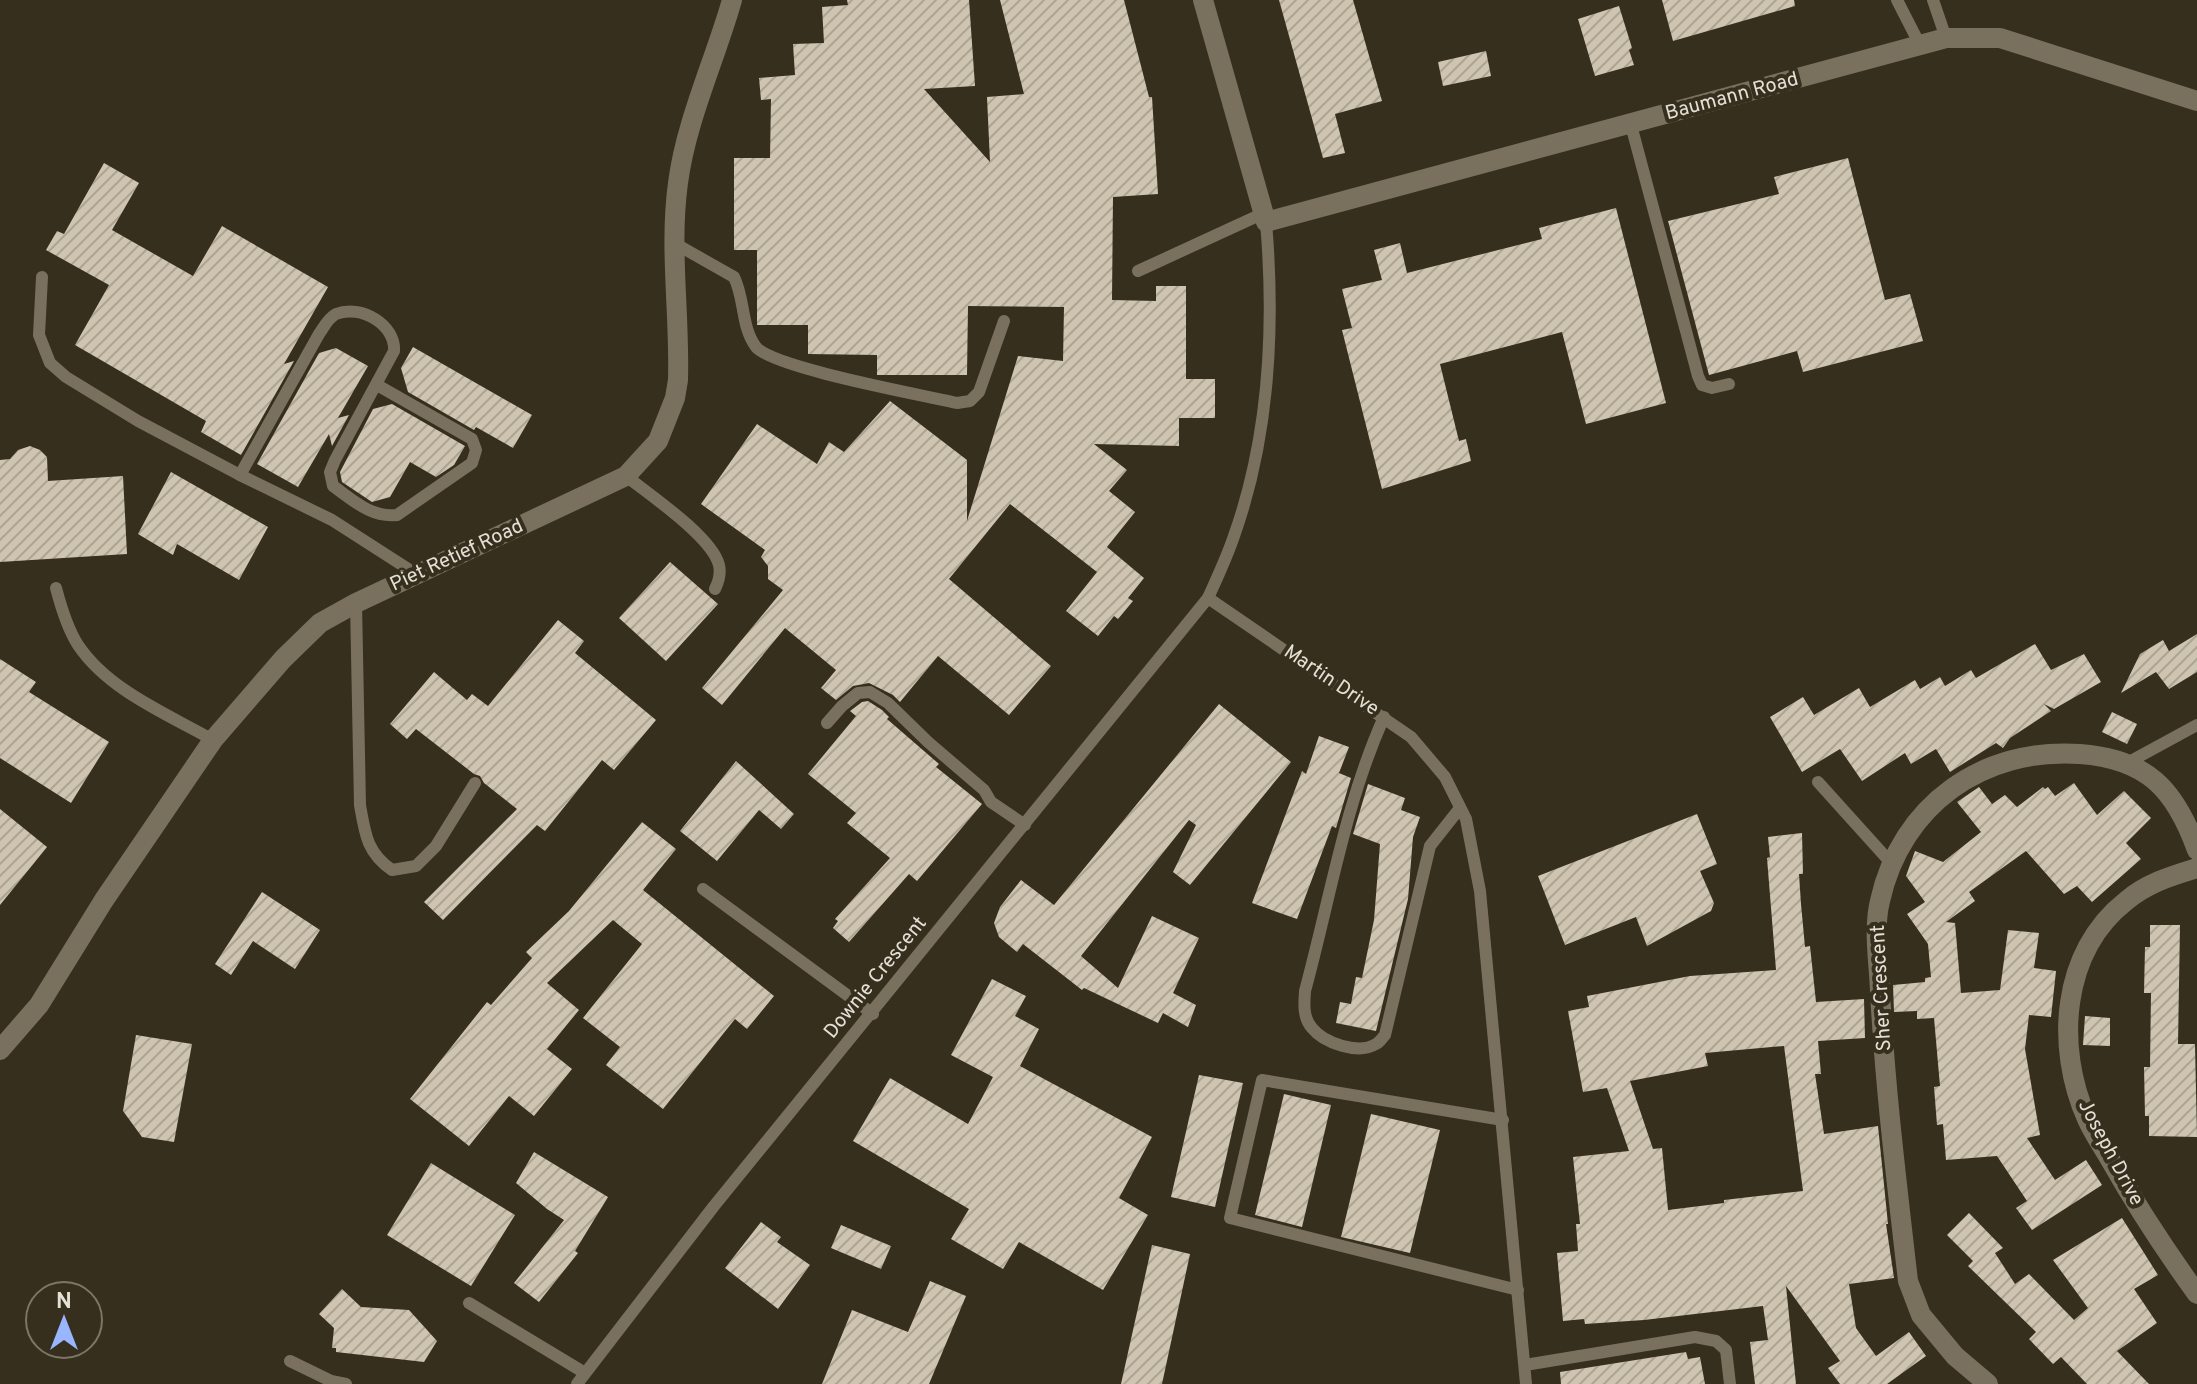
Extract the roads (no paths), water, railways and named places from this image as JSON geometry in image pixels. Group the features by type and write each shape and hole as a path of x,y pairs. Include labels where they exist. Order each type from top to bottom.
{"street":[{"name":"Piet Retief Road","path":"0,1050 39,1005 104,900 213,740 283,659 320,623 416,574 626,476 658,441 675,398 679,349 674,243 678,181 693,120 732,0"},
{"path":"1203,0 1265,218"},
{"name":"Baumann Road","path":"1265,218 1631,125 1946,38 2000,38 2197,101"},
{"name":"Sher Crescent","path":"1988,1384 1955,1356 1921,1315 1908,1281 1882,1027 1877,931 1879,902 1892,864 1907,834 1924,812 1949,789 2017,759 2067,753 2129,762 2154,780 2177,805 2197,850"},
{"name":"Joseph Drive","path":"2197,868 2154,882 2126,900 2102,923 2074,976 2069,1043 2074,1083 2087,1119 2153,1232 2197,1294"}],"lane":[{"path":"1897,0 1920,45"},
{"path":"1933,0 1946,38"},
{"path":"1631,125 1698,376 1702,385 1712,388 1729,384"},
{"path":"1138,271 1265,218 1271,329 1263,417 1234,536 1208,598"},
{"path":"674,243 734,277 739,286 749,333 763,355 837,377 957,403 970,401 979,392 1004,321"},
{"path":"42,277 39,335 50,363 66,377 107,403 359,536 416,574"},
{"path":"240,475 319,334 331,318 349,312 383,323 391,331 395,342 394,351 330,472 333,486 373,513 385,517 397,515 472,463 476,450 472,439 377,385"},
{"path":"626,476 673,513 712,550 719,564 720,577 715,589"},
{"path":"359,536 373,513"},
{"path":"56,588 63,613 78,645 101,670 137,697 213,740"},
{"name":"Martin Drive","path":"1208,598 1411,737 1445,777 1466,819 1480,891 1526,1384"},
{"name":"Downie Crescent","path":"581,1379 714,1206 1208,598"},
{"path":"356,603 360,805 365,834 377,859 392,870 416,866 436,846 475,783"},
{"path":"827,723 858,693 870,692 888,703 984,790 991,802 1025,825"},
{"path":"1384,717 1352,807 1305,991 1306,1018 1326,1040 1362,1048 1376,1044 1385,1035 1430,846 1460,808"},
{"path":"2129,762 2197,725"},
{"path":"1818,782 1892,864"},
{"path":"703,889 873,1014"},
{"path":"1503,1120 1262,1080 1230,1218 1518,1290"},
{"path":"469,1303 581,1379"},
{"path":"1525,1365 1695,1337 1716,1341 1726,1350 1730,1384"},
{"path":"290,1361 331,1381 346,1384"}]}
